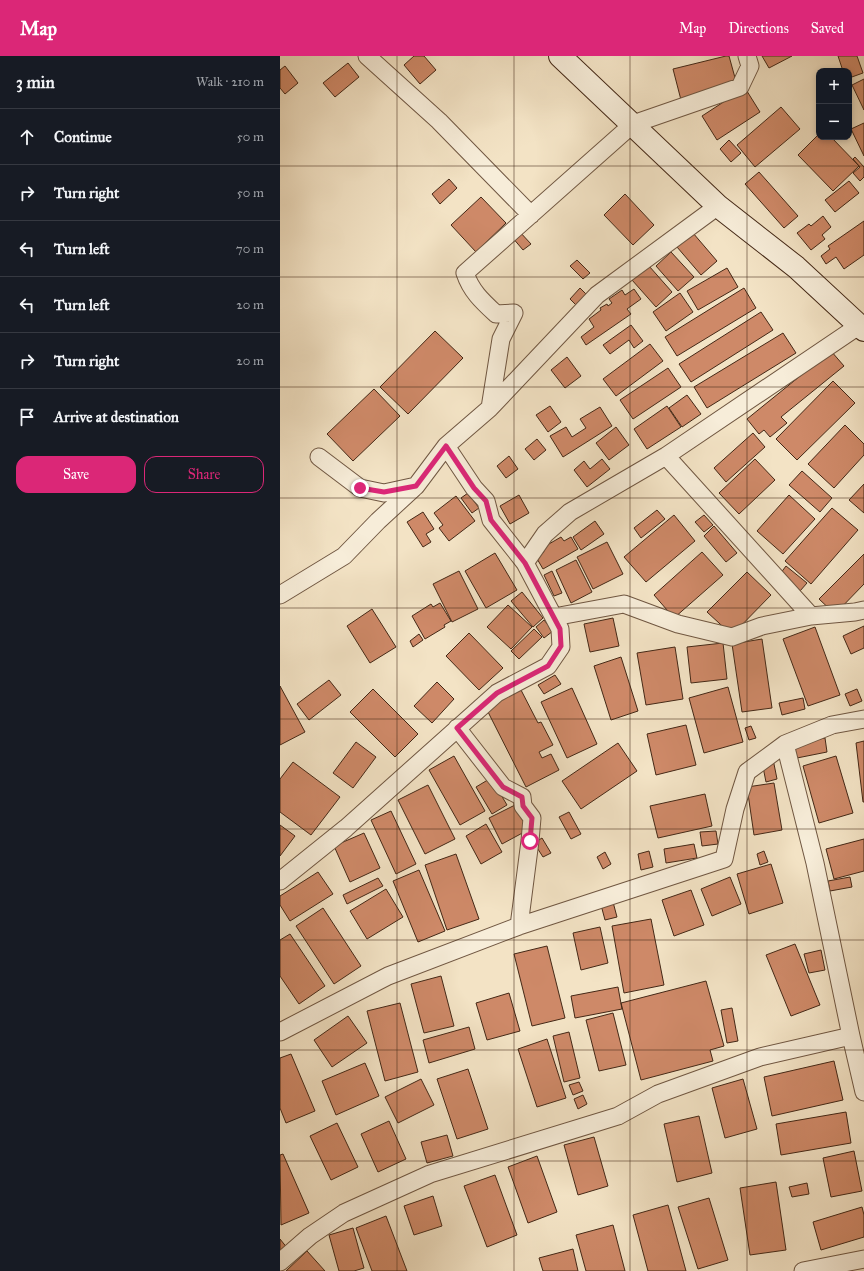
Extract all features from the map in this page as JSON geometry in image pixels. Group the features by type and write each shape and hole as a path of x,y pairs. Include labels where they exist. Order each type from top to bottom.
{"main road":[{"path":"560,56 718,206 796,267 862,327"}],"street":[{"path":"367,56 439,121 531,215"},
{"path":"490,408 501,339 514,313 496,314 479,299 468,283 464,273 633,124 740,87 750,66 747,56"},
{"path":"280,595 344,556 378,521 416,486 446,446 490,408 597,295 718,206"},
{"path":"525,563 545,534 570,512 666,456 862,327"},
{"path":"280,881 346,828 497,693 548,666 561,646 560,629 525,563 491,520 486,501 474,488 446,446"},
{"path":"666,456 811,616"},
{"path":"319,457 360,488 384,492 416,486"},
{"path":"554,617 624,604 678,624 732,637 762,626 811,616 864,610"},
{"path":"280,1032 388,976 519,926 724,859 735,809 747,772 785,744 832,725 864,719"},
{"path":"457,728 503,787 522,797 523,806 532,818 519,926"},
{"path":"785,744 815,864 856,1043 864,1092"},
{"path":"280,1262 310,1236 344,1213 430,1174 618,1116 658,1094 760,1058 856,1043"},
{"path":"803,1271 864,1259"}],"building":[{"path":"414,56 424,56 436,70 420,84 404,65"},
{"path":"729,56 737,85 681,100 673,69"},
{"path":"762,56 792,56 769,68"},
{"path":"838,56 857,56 863,73 852,77 852,68 842,68"},
{"path":"348,63 359,77 335,97 323,83"},
{"path":"285,66 298,83 285,94 280,88 280,70"},
{"path":"864,79 864,110 852,85"},
{"path":"745,88 760,112 717,140 702,116"},
{"path":"781,107 800,129 755,167 737,145"},
{"path":"864,123 864,156 852,131 852,129"},
{"path":"816,137 816,140 834,140 859,166 833,191 798,155"},
{"path":"729,140 741,153 731,162 720,149"},
{"path":"855,157 864,167 864,177 860,181 853,173 860,167 853,159"},
{"path":"759,172 798,216 784,228 745,184"},
{"path":"449,179 457,188 440,204 432,194"},
{"path":"849,181 859,193 835,212 825,200"},
{"path":"625,194 654,225 633,245 604,215"},
{"path":"481,197 506,223 476,252 451,225"},
{"path":"823,216 831,227 822,235 825,239 811,250 797,233 809,224 811,226"},
{"path":"864,221 864,255 844,269 836,257 826,264 821,256 830,249 828,246"},
{"path":"519,231 531,244 523,250 512,237"},
{"path":"693,233 717,261 701,275 677,247"},
{"path":"671,252 694,277 678,291 656,266"},
{"path":"577,260 590,273 583,279 570,266"},
{"path":"649,266 672,292 656,307 632,280"},
{"path":"727,268 738,287 698,310 687,291"},
{"path":"580,288 586,294 576,305 570,299"},
{"path":"744,288 756,308 677,356 665,337"},
{"path":"634,289 641,299 627,309 631,314 586,345 581,337 594,327 589,319 601,310 600,308 607,304 608,306 612,303 609,299 622,290 625,295"},
{"path":"680,293 693,312 666,331 653,312"},
{"path":"761,312 773,330 691,382 679,364"},
{"path":"631,325 643,341 634,348 629,340 610,354 603,345"},
{"path":"435,331 463,358 408,414 380,387"},
{"path":"783,333 796,353 707,408 694,387"},
{"path":"650,344 663,361 616,396 603,379"},
{"path":"831,351 844,366 781,417 787,423 770,437 764,430 759,434 747,419"},
{"path":"567,357 581,376 565,388 551,370"},
{"path":"668,368 681,387 633,419 620,400"},
{"path":"833,381 855,403 797,460 776,439"},
{"path":"374,389 400,416 353,461 327,434"},
{"path":"687,395 701,414 682,427 669,408"},
{"path":"550,406 561,422 548,432 536,415"},
{"path":"667,406 681,427 647,449 634,429"},
{"path":"600,407 612,426 563,457 550,436 566,427 572,437 586,428 580,419"},
{"path":"845,425 864,444 864,455 834,488 808,464"},
{"path":"616,427 629,445 609,460 596,443"},
{"path":"753,433 765,447 726,482 714,468"},
{"path":"537,439 546,450 534,460 525,449"},
{"path":"509,456 518,469 506,478 497,466"},
{"path":"602,459 610,469 587,487 574,470 584,461 590,469"},
{"path":"755,459 775,480 739,514 719,493"},
{"path":"802,471 832,498 820,512 789,485"},
{"path":"864,484 864,513 849,500"},
{"path":"468,493 479,508 472,513 461,498"},
{"path":"519,495 529,513 510,524 500,506"},
{"path":"789,495 815,519 783,554 757,531"},
{"path":"456,496 475,521 449,541 439,528 443,525 434,513"},
{"path":"832,508 858,530 811,584 785,561"},
{"path":"657,510 665,519 641,538 634,528"},
{"path":"423,512 434,529 426,534 431,542 423,547 407,522"},
{"path":"674,515 695,541 646,582 624,557"},
{"path":"704,515 713,525 704,532 695,522"},
{"path":"595,521 604,534 581,550 573,537"},
{"path":"714,526 737,553 726,562 704,536"},
{"path":"561,537 564,541 571,537 578,549 543,569 536,557 544,552 542,548"},
{"path":"607,542 623,574 593,589 577,557"},
{"path":"702,552 723,575 674,618 654,595"},
{"path":"495,553 517,590 486,608 465,571"},
{"path":"864,554 864,584 835,614 819,599"},
{"path":"576,560 592,592 571,603 556,570"},
{"path":"786,566 807,583 800,591 780,574"},
{"path":"459,571 478,609 452,622 433,584"},
{"path":"552,571 562,593 554,596 544,575"},
{"path":"747,572 771,595 732,635 707,612"},
{"path":"522,592 543,618 533,627 511,601"},
{"path":"440,603 451,621 444,625 445,627 425,639 412,616 431,604 433,607"},
{"path":"508,605 532,627 511,649 487,627"},
{"path":"372,609 396,647 370,663 347,626"},
{"path":"613,618 619,646 590,652 584,624"},
{"path":"544,620 553,631 544,638 536,627"},
{"path":"864,626 864,648 851,654 843,636"},
{"path":"815,627 840,695 808,706 783,639"},
{"path":"534,629 542,637 519,659 511,651"},
{"path":"469,633 503,668 479,690 446,656"},
{"path":"419,634 423,640 413,647 410,641"},
{"path":"762,639 772,708 742,712 732,644"},
{"path":"723,643 727,679 691,683 687,647"},
{"path":"675,647 683,699 646,705 637,653"},
{"path":"621,657 638,711 611,720 594,666"},
{"path":"555,675 561,684 544,694 538,685"},
{"path":"329,680 341,695 309,720 297,704"},
{"path":"437,682 454,699 432,723 414,706"},
{"path":"280,686 305,732 280,745"},
{"path":"728,687 743,742 704,753 689,698"},
{"path":"572,688 597,744 567,758 541,702"},
{"path":"373,689 418,734 395,757 350,712"},
{"path":"857,689 862,701 850,706 845,694"},
{"path":"521,690 538,723 541,722 553,745 539,752 542,758 551,754 559,770 526,787 486,708"},
{"path":"803,698 805,709 782,715 779,703"},
{"path":"686,725 696,765 656,775 647,734"},
{"path":"751,726 756,738 749,740 745,728"},
{"path":"825,738 827,752 797,758 794,744"},
{"path":"864,741 864,802 863,802 856,743"},
{"path":"356,742 376,757 353,788 333,773"},
{"path":"618,743 637,771 581,809 562,781"},
{"path":"454,756 485,811 460,825 429,770"},
{"path":"836,756 853,813 819,823 803,766"},
{"path":"773,759 777,779 766,782 762,762"},
{"path":"293,762 340,797 311,835 280,812 280,779"},
{"path":"491,778 507,805 492,814 476,787"},
{"path":"774,783 782,830 754,835 747,787"},
{"path":"428,785 455,839 425,854 398,800"},
{"path":"705,794 712,826 658,838 650,806"},
{"path":"515,805 528,830 502,844 489,818"},
{"path":"391,811 416,864 396,874 371,820"},
{"path":"569,812 581,834 571,839 559,817"},
{"path":"486,824 502,852 481,864 466,836"},
{"path":"280,825 295,836 280,856"},
{"path":"716,831 718,844 702,846 700,832"},
{"path":"364,833 380,868 350,882 334,846"},
{"path":"542,838 551,853 543,857 534,843"},
{"path":"864,839 864,871 834,879 826,849"},
{"path":"694,844 697,858 666,863 664,849"},
{"path":"649,851 653,867 641,870 638,854"},
{"path":"764,851 768,862 760,865 757,854"},
{"path":"605,852 611,864 603,869 597,857"},
{"path":"456,854 479,919 447,930 425,865"},
{"path":"771,864 783,903 749,914 737,874"},
{"path":"419,870 445,931 418,942 393,881"},
{"path":"318,872 333,894 290,921 280,905 280,896"},
{"path":"730,877 741,904 712,916 701,889"},
{"path":"850,877 852,887 830,891 828,881"},
{"path":"378,878 383,886 347,904 343,895"},
{"path":"386,889 403,917 367,939 350,911"},
{"path":"691,890 704,925 674,936 662,900"},
{"path":"613,902 617,917 605,920 601,905"},
{"path":"323,908 361,966 334,984 296,926"},
{"path":"651,919 664,985 624,993 612,926"},
{"path":"600,927 608,963 581,970 573,933"},
{"path":"290,934 325,986 299,1004 280,976 280,940"},
{"path":"795,944 820,1005 791,1016 766,955"},
{"path":"547,946 565,1018 532,1026 514,954"},
{"path":"821,950 825,970 809,973 804,954"},
{"path":"441,976 454,1026 424,1033 411,984"},
{"path":"706,981 724,1046 710,1050 713,1061 641,1080 621,1003"},
{"path":"618,987 622,1009 575,1018 571,996"},
{"path":"509,993 520,1031 487,1040 476,1003"},
{"path":"400,1003 418,1072 385,1081 367,1011"},
{"path":"732,1008 738,1041 727,1043 721,1010"},
{"path":"613,1013 626,1065 599,1071 586,1020"},
{"path":"348,1016 367,1043 332,1067 314,1040"},
{"path":"469,1027 475,1049 429,1063 423,1040"},
{"path":"569,1032 580,1078 564,1082 553,1036"},
{"path":"547,1039 566,1098 537,1107 518,1049"},
{"path":"291,1054 315,1111 286,1123 280,1108 280,1058"},
{"path":"834,1061 843,1100 772,1116 764,1077"},
{"path":"365,1063 379,1096 336,1115 322,1081"},
{"path":"468,1069 488,1129 457,1139 437,1079"},
{"path":"421,1079 434,1105 398,1123 385,1097"},
{"path":"743,1079 757,1129 725,1138 712,1088"},
{"path":"579,1082 583,1091 573,1095 569,1085"},
{"path":"583,1095 587,1104 578,1109 574,1099"},
{"path":"846,1112 851,1143 781,1155 776,1124"},
{"path":"699,1116 712,1173 677,1182 664,1124"},
{"path":"389,1121 406,1159 378,1172 361,1134"},
{"path":"337,1123 358,1167 331,1180 310,1136"},
{"path":"447,1135 453,1156 427,1163 421,1142"},
{"path":"594,1137 608,1186 578,1195 564,1145"},
{"path":"854,1151 862,1191 831,1197 823,1158"},
{"path":"283,1154 309,1213 281,1225 280,1155"},
{"path":"537,1156 557,1212 528,1223 508,1167"},
{"path":"495,1175 517,1235 487,1247 464,1186"},
{"path":"776,1182 786,1250 750,1255 740,1188"},
{"path":"807,1183 809,1194 792,1197 789,1187"},
{"path":"433,1196 442,1226 414,1235 404,1206"},
{"path":"709,1198 728,1260 698,1269 678,1207"},
{"path":"668,1205 686,1271 648,1271 633,1215"},
{"path":"862,1207 864,1215 864,1237 821,1250 813,1222"},
{"path":"386,1216 407,1271 372,1271 356,1228"},
{"path":"613,1225 625,1271 586,1271 576,1235"},
{"path":"353,1228 364,1268 354,1271 339,1271 329,1235"},
{"path":"280,1239 288,1249 280,1255"},
{"path":"573,1249 578,1271 543,1271 539,1258"},
{"path":"307,1251 325,1271 286,1271"}],"route":[{"path":"360,488 384,492 416,486 446,446 474,488 486,501 491,520 525,563 560,629 561,646 548,666 497,693 457,728 503,787 522,797 523,806 532,818 530,841"}]}
